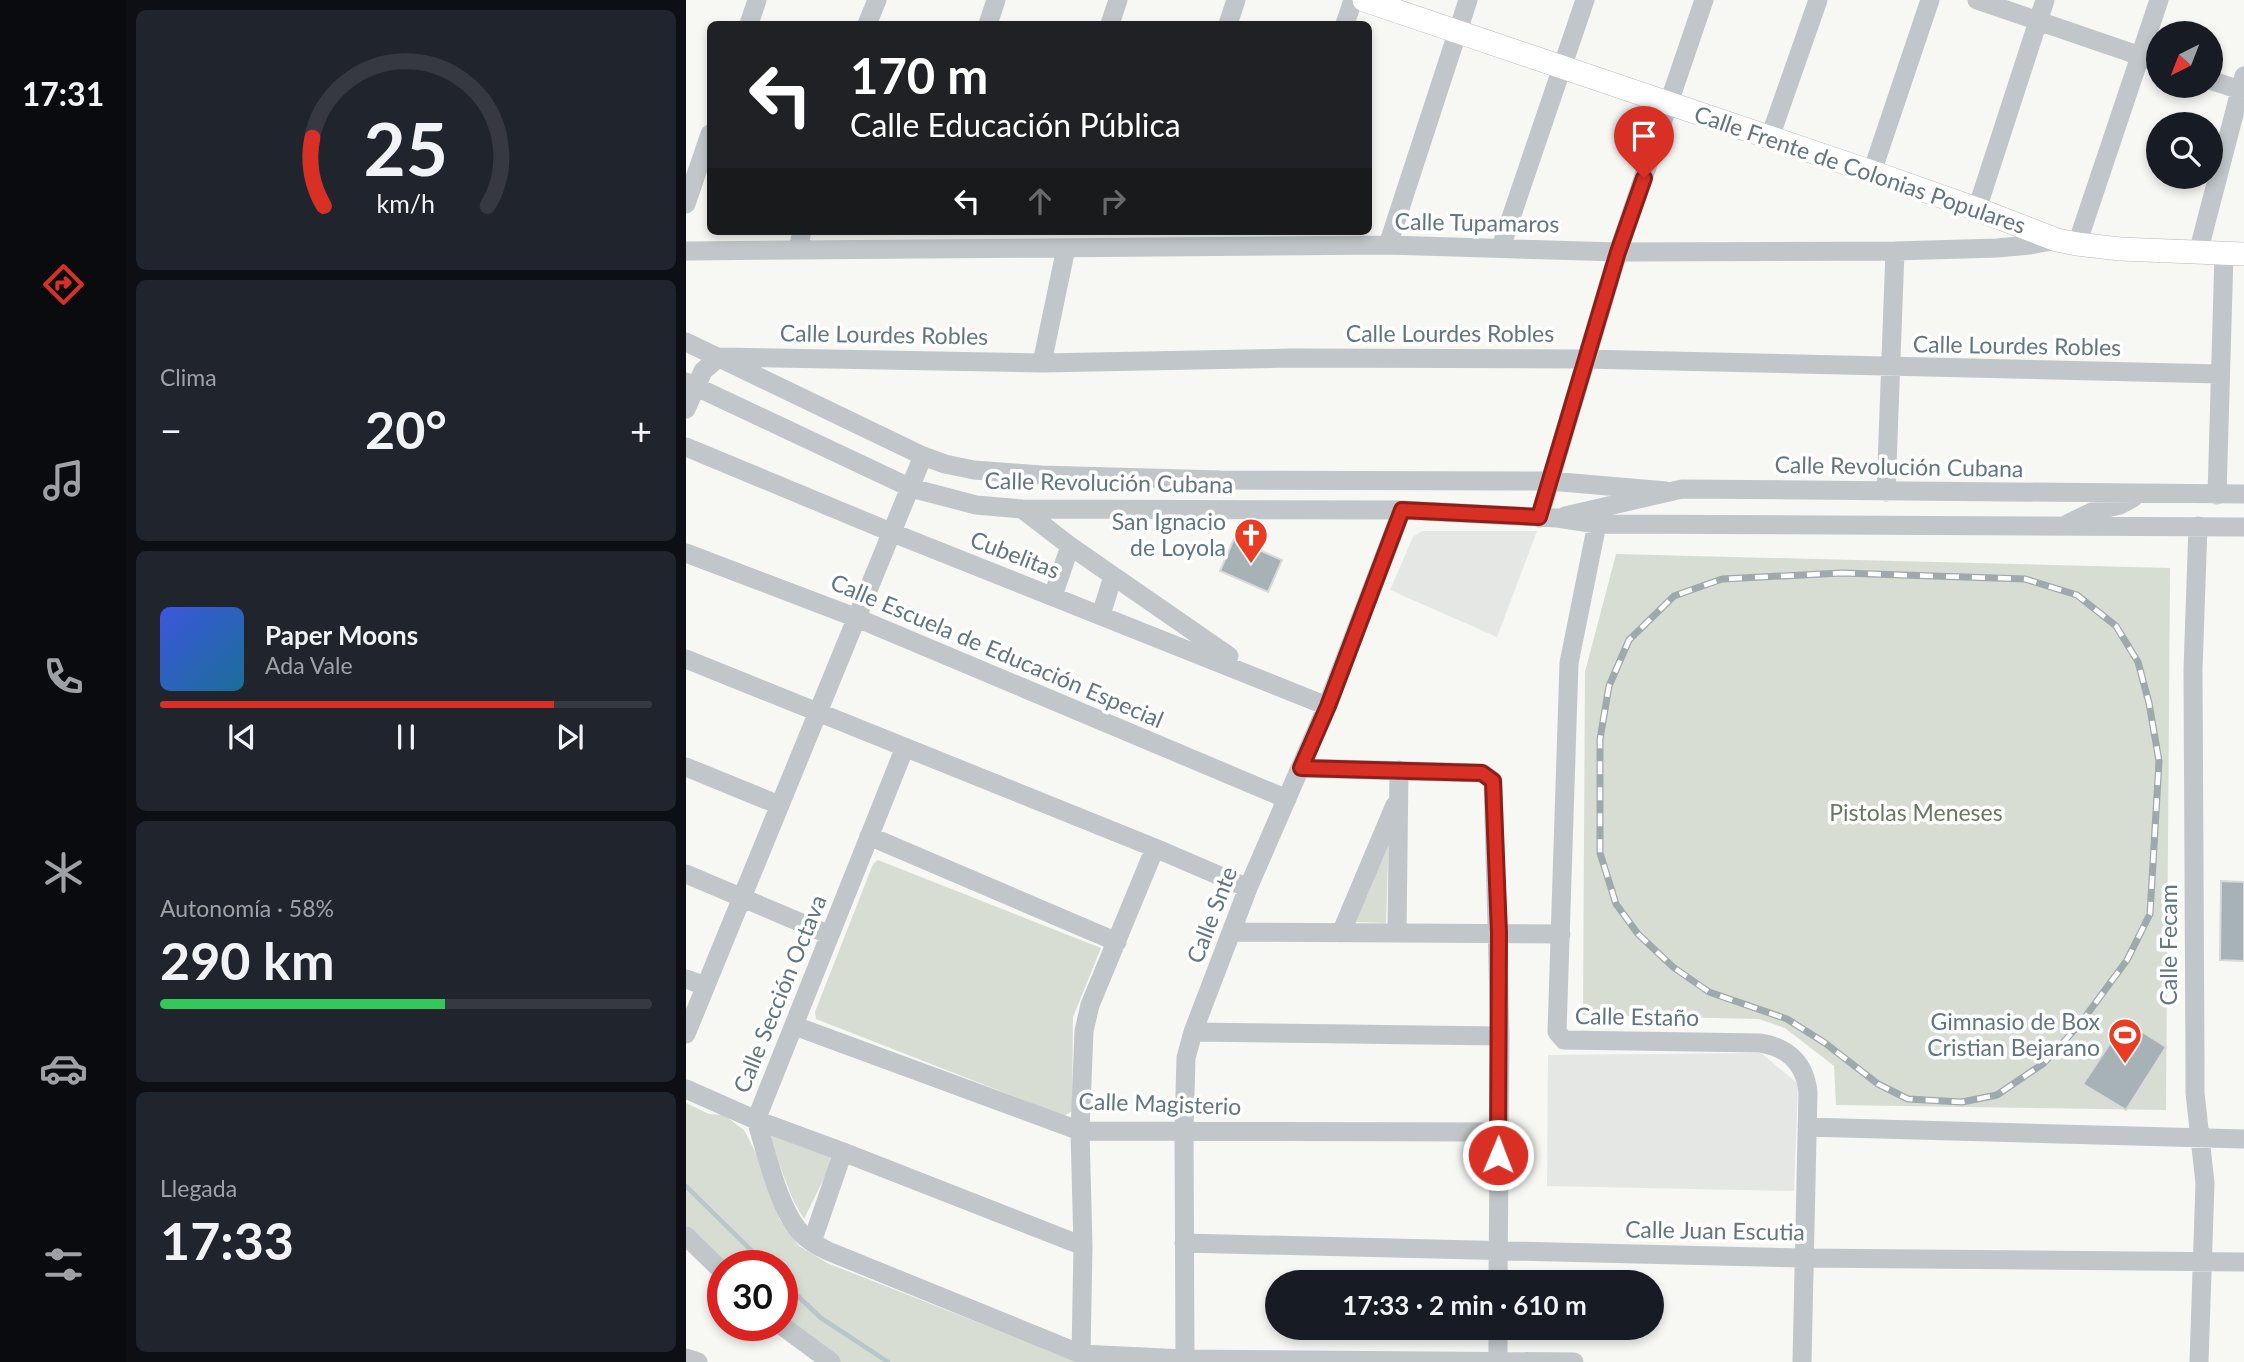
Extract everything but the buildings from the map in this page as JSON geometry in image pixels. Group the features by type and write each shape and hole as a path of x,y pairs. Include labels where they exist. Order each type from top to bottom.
{"main road":[{"name":"Calle Frente de Colonias Populares","path":"1364,0 1872,172 2067,242 2234,254"}],"street":[{"path":"750,21 757,0"},
{"path":"868,21 877,0"},
{"path":"989,21 996,0"},
{"path":"1111,21 1118,0"},
{"path":"1229,21 1237,0"},
{"path":"1346,21 1353,0"},
{"path":"1388,245 1468,0"},
{"path":"1501,247 1585,0"},
{"path":"1548,518 1550,481 1618,252 1704,0"},
{"path":"1770,137 1818,0"},
{"path":"1872,172 1930,0"},
{"path":"1977,0 2146,58"},
{"path":"1977,209 2045,0"},
{"path":"2067,242 2159,0"},
{"path":"2198,253 2242,83 2223,81"},
{"path":"686,202 707,142"},
{"name":"Calle Tupamaros","path":"686,251 800,240 1038,239 1066,248 1149,239 1269,239 1618,252 1895,251 2067,242"},
{"path":"1042,363 1066,248"},
{"path":"1886,492 1895,251"},
{"path":"2217,495 2220,374 2234,254"},
{"path":"686,342 923,456 974,470 1041,475 1220,480 1550,481 1666,491"},
{"path":"686,409 691,384 719,357"},
{"name":"Calle Lourdes Robles","path":"719,357 1042,363 1292,358 1586,359 2220,374"},
{"name":"Calle Revolución Cubana","path":"691,384 911,488 976,505 1022,509 1402,510 1548,518 1597,524 2244,527"},
{"name":"Cubelitas","path":"686,447 893,533 1328,706"},
{"path":"686,1034 923,456"},
{"name":"Calle Revolución Cubana","path":"1548,518 1682,489 2244,494"},
{"path":"2063,526 2094,511 2126,503 2139,494"},
{"path":"1022,509 1070,547 1257,676"},
{"name":"Calle Snte","path":"1185,1360 1185,1068 1194,1032 1248,888 1328,706 1402,510"},
{"name":"Calle Estaño","path":"1597,524 1569,663 1557,1032 1560,1039 1760,1043 1787,1051 1804,1072 1808,1092 1808,1127 1802,1362"},
{"name":"Calle Fecam","path":"2197,526 2193,669 2195,1093 2205,1183 2199,1362"},
{"path":"1053,596 1070,547"},
{"name":"Calle Escuela de Educación Especial","path":"686,553 857,618 1287,799"},
{"path":"1101,615 1113,576"},
{"path":"686,659 1248,888"},
{"name":"Calle Sección Octava","path":"811,1242 799,1232 786,1213 756,1120 905,747"},
{"path":"686,767 779,805"},
{"path":"1301,768 1482,773 1488,775 1494,785 1500,1036 1498,1270"},
{"path":"1397,932 1399,770"},
{"path":"1341,933 1399,798"},
{"path":"869,836 1117,942"},
{"path":"1081,1354 1083,1246 1080,1131 1086,1017 1155,848"},
{"path":"686,874 830,934"},
{"path":"1232,932 1561,934"},
{"path":"686,979 705,986"},
{"name":"Calle Magisterio","path":"795,1026 1080,1131 1499,1132"},
{"path":"1194,1032 1500,1036"},
{"path":"686,1089 756,1120 1083,1246"},
{"path":"1808,1127 2244,1139"},
{"path":"844,1152 811,1242 1081,1354 1185,1360 1574,1362"},
{"path":"686,1236 707,1256"},
{"name":"Calle Juan Escutia","path":"1184,1243 1803,1258 2244,1262"},
{"path":"798,1338 831,1362"},
{"path":"1498,1340 1498,1361"},
{"path":"686,1358 698,1362"}],"shaded area":[{"path":"1422,531 1537,531 1497,637 1390,590 1413,537"},
{"path":"1761,1053 1798,1084 1794,1191 1547,1186 1548,1055"}],"green space":[{"name":"Pistolas Meneses","path":"1616,554 2170,568 2166,1110 1836,1105 1834,1066 1785,1028 1759,1019 1583,1015 1585,672"},
{"path":"1389,832 1386,923 1356,922"},
{"path":"878,860 1101,948 1073,1017 1072,1111 1064,1116 816,1019 815,1012 873,864"},
{"path":"686,1103 709,1114 724,1115 744,1130 756,1153 780,1220 799,1246 827,1263 1078,1362 840,1362 798,1333 798,1250 708,1250 686,1228"},
{"path":"767,1133 830,1157 831,1164 804,1219 793,1200"}],"waterway":[{"path":"686,1186 751,1250"},
{"path":"798,1296 821,1318 888,1362"}],"railway":[{"path":"1842,573 2025,579 2077,595 2116,626 2138,662 2149,703 2159,761 2150,914 2127,960 2080,1024 2044,1063 1997,1095 1962,1102 1908,1099 1878,1084 1825,1043 1787,1019 1709,992 1673,967 1638,934 1616,904 1600,853 1600,739 1609,686 1629,640 1674,596 1722,579 1842,573"}],"place":[{"name":"San Ignacio de Loyola","path":"1251,565"},
{"name":"Gimnasio de Box Cristian Bejarano","path":"2125,1065"}],"route":[{"path":"1498,1155 1499,933 1493,781 1482,773 1301,768 1328,706 1402,510 1539,517 1618,252 1644,178"}]}
